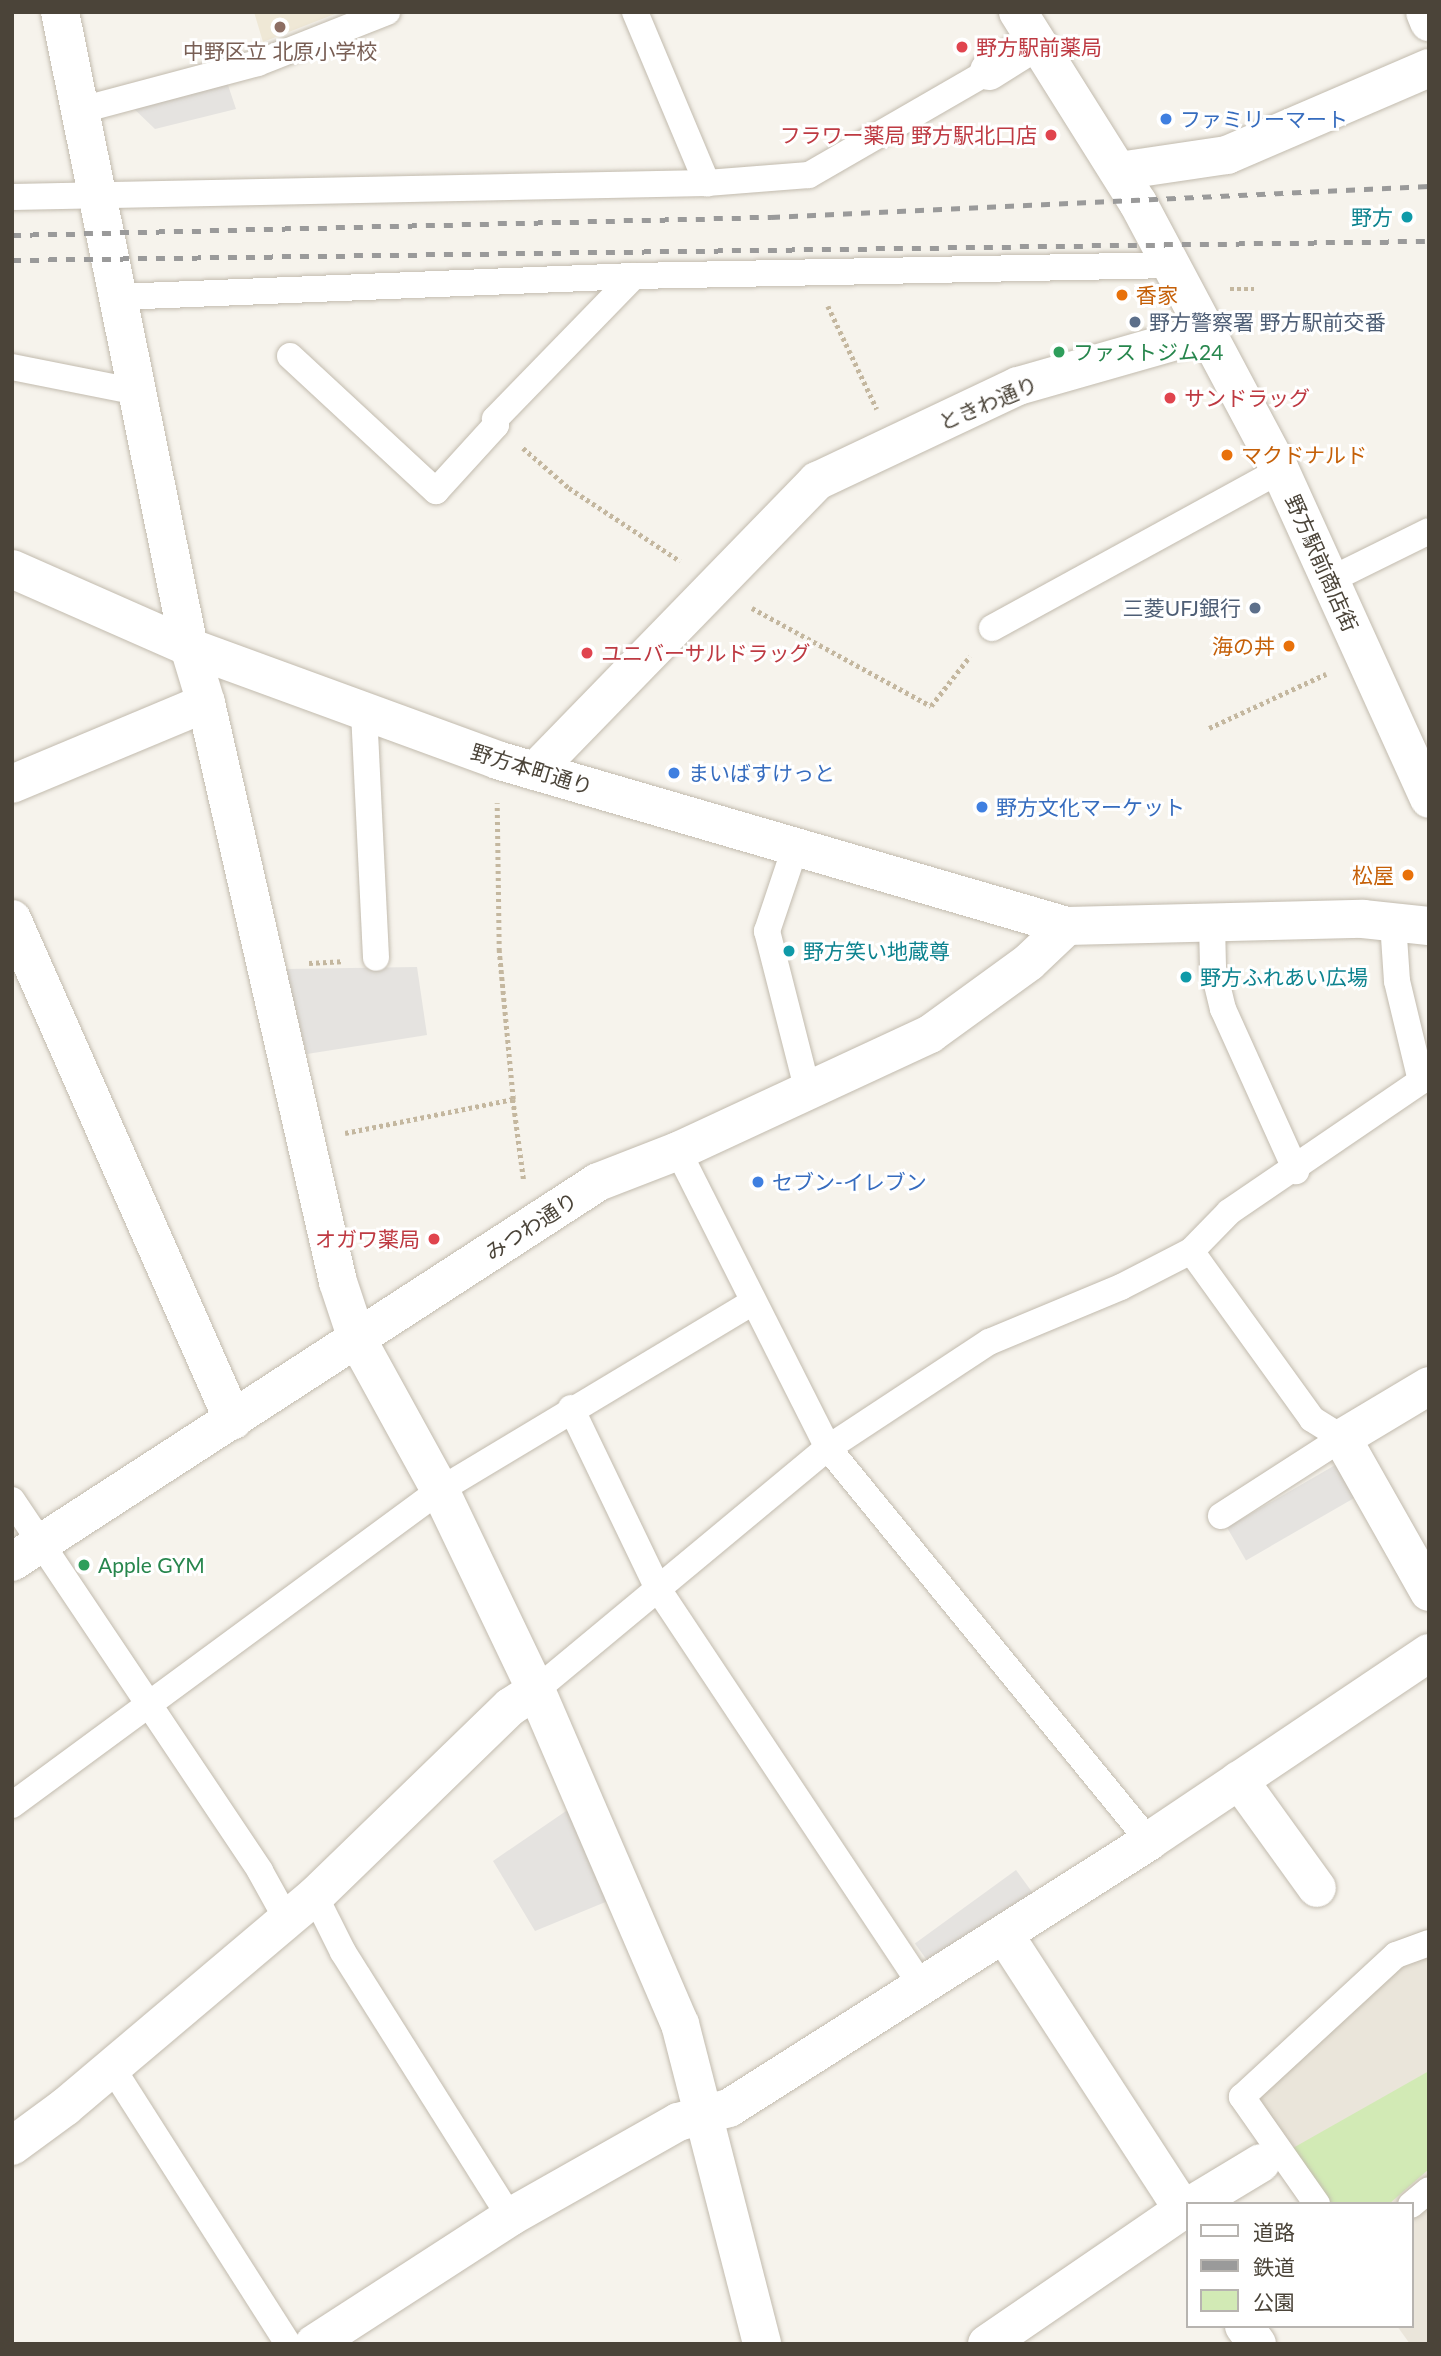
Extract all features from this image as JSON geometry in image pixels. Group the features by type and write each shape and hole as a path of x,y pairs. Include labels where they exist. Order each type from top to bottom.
{"street":[{"path":"60,12 189,647 206,703 338,1282 357,1339 440,1490 537,1690 680,2024 753,2340"},
{"path":"1425,12 1429,22"},
{"path":"989,71 1027,21"},
{"name":"野方駅前商店街","path":"1027,21 1119,171 1172,265 1280,470 1429,799"},
{"path":"1119,171 1227,155 1429,68"},
{"name":"ときわ通り","path":"536,771 817,481 1018,386 1207,332"},
{"name":"野方本町通り","path":"12,569 189,647 497,760 1067,926 1363,919 1411,925"},
{"path":"12,784 206,703"},
{"path":"12,919 233,1420"},
{"name":"みつわ通り","path":"27,1553 598,1182 678,1151 930,1034 1029,962 1067,926"},
{"path":"1429,1386 1342,1438 1429,1592"},
{"path":"314,2344 510,2217 678,2122 729,2108 1149,1841 1429,1653"},
{"path":"12,2146 300,1907 510,1707 537,1690"},
{"path":"1239,1780 1317,1888"},
{"path":"988,2344 1184,2218 1004,1934"},
{"path":"1206,2202 1261,2163"},
{"path":"1245,2328 1257,2344"}],"lane":[{"path":"81,110 258,63 387,12"},
{"path":"635,12 708,183"},
{"path":"12,197 708,183 809,175 989,71"},
{"path":"118,297 812,270 1172,265"},
{"path":"290,356 436,491 496,425 495,419 634,276"},
{"path":"12,367 138,392"},
{"path":"992,628 1280,470"},
{"path":"1330,580 1429,531"},
{"path":"364,712 376,958"},
{"path":"795,848 767,931 808,1092"},
{"path":"1212,923 1213,968 1223,1009 1296,1171"},
{"path":"537,1690 828,1448 989,1342 1121,1287 1191,1251 1229,1212 1296,1171 1421,1081 1398,981 1411,925"},
{"path":"678,1151 752,1303 828,1448 1149,1841"},
{"path":"1191,1251 1312,1419 1342,1438 1221,1516"},
{"path":"12,1805 148,1708 440,1490 571,1408 752,1303"},
{"path":"571,1408 658,1589 921,1985"},
{"path":"12,1500 27,1553 148,1708 260,1871 300,1907 343,1952 510,2217"},
{"path":"1316,2202 1242,2097 1396,1955 1429,1943"},
{"path":"111,2066 288,2344"},
{"path":"1413,2203 1429,2190"}],"path":[{"path":"812,270 893,444"},
{"path":"1218,289 1258,289"},
{"path":"496,425 569,488 636,529 716,587 931,706 992,628"},
{"path":"1209,728 1364,656"},
{"path":"497,760 499,951 513,1099 530,1227"},
{"path":"266,967 376,958"},
{"path":"308,1141 513,1099"}],"shaded area":[{"name":"中野区立 北原小学校","path":"254,12 340,12 263,42"},
{"path":"226,79 236,109 155,129 131,106"},
{"path":"417,967 427,1035 307,1054 284,969"},
{"path":"1337,1464 1356,1497 1246,1560 1227,1528"},
{"path":"569,1809 608,1901 535,1931 493,1861"},
{"path":"1016,1870 1034,1895 933,1969 915,1943"},
{"path":"1429,1928 1429,2344 1410,2344 1398,2328 1413,2328 1413,2202 1308,2202 1231,2095 1390,1943"}],"green space":[{"path":"1429,2071 1429,2169 1391,2202 1329,2202 1293,2148"}],"railway":[{"path":"12,235 771,217 1429,186"},
{"path":"12,260 1429,241"}],"place":[{"name":"中野区立 北原小学校","path":"280,27"},
{"name":"野方駅前薬局","path":"962,47"},
{"name":"ファミリーマート","path":"1166,119"},
{"name":"フラワー薬局 野方駅北口店","path":"1051,135"},
{"name":"野方","path":"1407,217"},
{"name":"香家","path":"1122,295"},
{"name":"野方警察署 野方駅前交番","path":"1135,322"},
{"name":"ファストジム24","path":"1059,352"},
{"name":"サンドラッグ","path":"1170,398"},
{"name":"マクドナルド","path":"1227,455"},
{"name":"三菱UFJ銀行","path":"1255,608"},
{"name":"海の丼","path":"1289,646"},
{"name":"ユニバーサルドラッグ","path":"587,653"},
{"name":"まいばすけっと","path":"674,773"},
{"name":"野方文化マーケット","path":"982,807"},
{"name":"松屋","path":"1408,875"},
{"name":"野方笑い地蔵尊","path":"789,951"},
{"name":"野方ふれあい広場","path":"1186,977"},
{"name":"セブン-イレブン","path":"758,1182"},
{"name":"オガワ薬局","path":"434,1239"},
{"name":"Apple GYM","path":"84,1565"}]}
